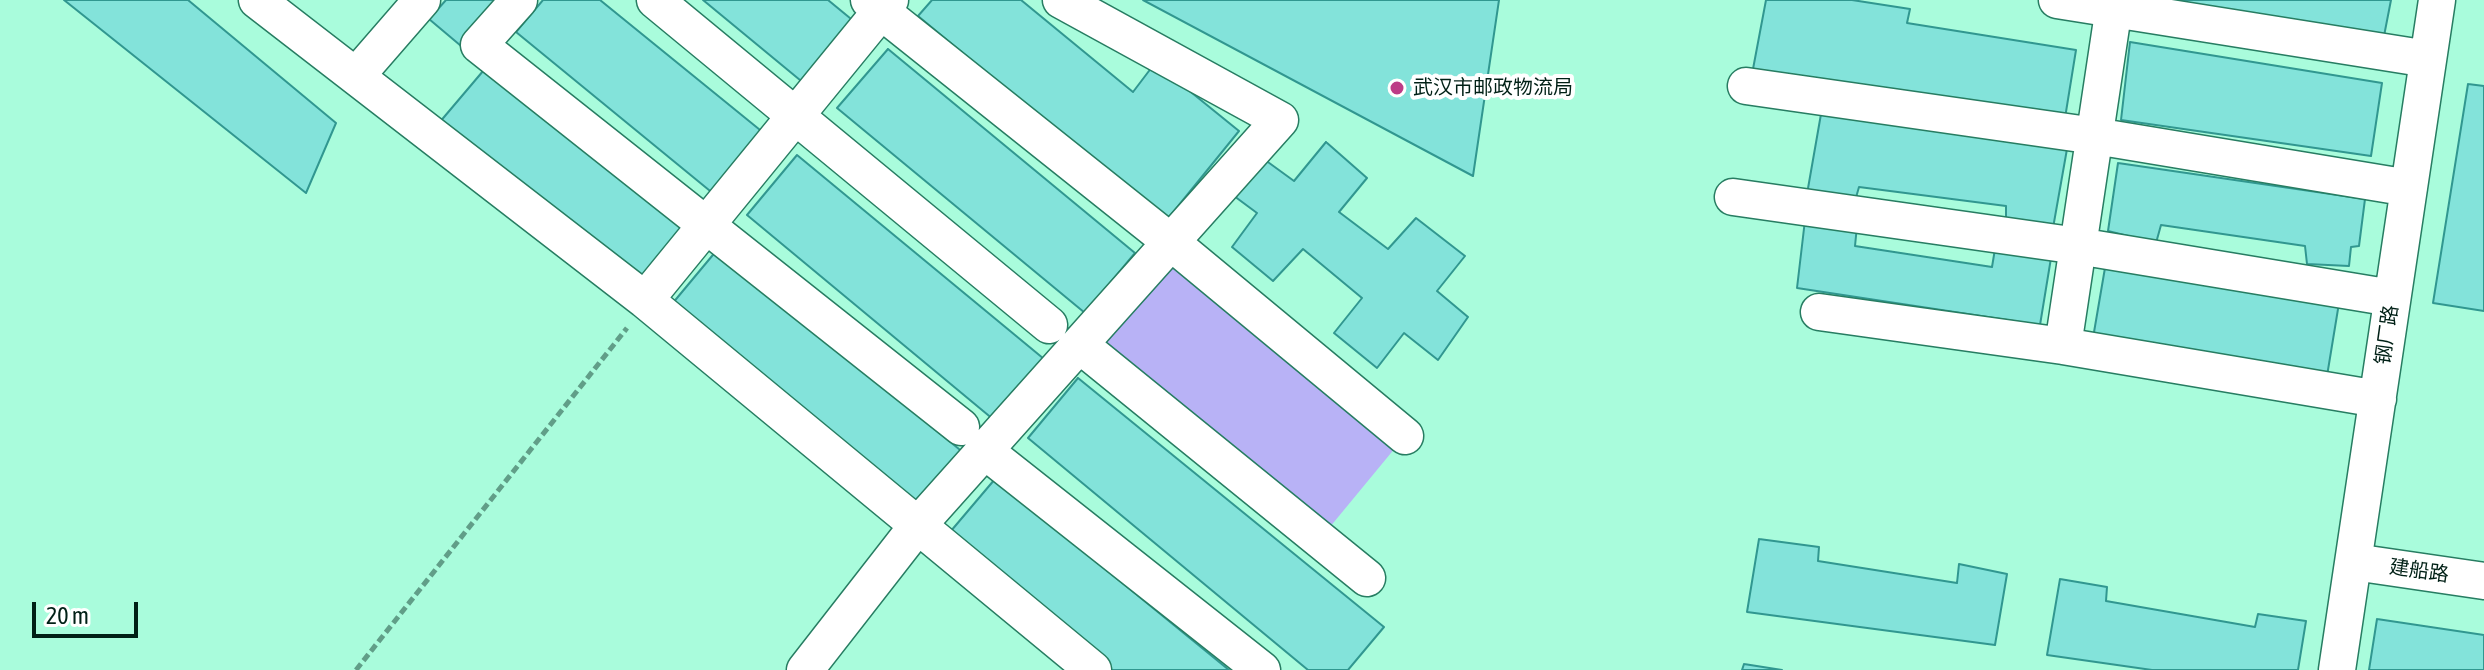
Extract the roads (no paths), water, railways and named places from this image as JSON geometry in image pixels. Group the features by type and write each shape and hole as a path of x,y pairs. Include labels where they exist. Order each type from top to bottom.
{"street":[{"path":"257,0 645,300 918,525 1072,663"},
{"path":"356,76 422,0"},
{"path":"519,0 479,45 1262,670"},
{"path":"655,0 1049,325"},
{"path":"805,670 918,525 973,439 1080,345 1280,120 1061,0"},
{"path":"2057,0 2115,5 2428,59"},
{"name":"钢厂路","path":"2337,670 2437,0"},
{"path":"645,300 795,116 880,4 1405,436"},
{"path":"2063,346 2115,5"},
{"path":"1746,86 2095,136 2409,188"},
{"path":"1733,197 2078,246 2392,298"},
{"path":"1819,312 2063,346 2378,399"},
{"path":"1080,345 1367,578"},
{"name":"建船路","path":"2354,562 2484,581"}],"place":[{"name":"武汉市邮政物流局","path":"1397,88"}]}
